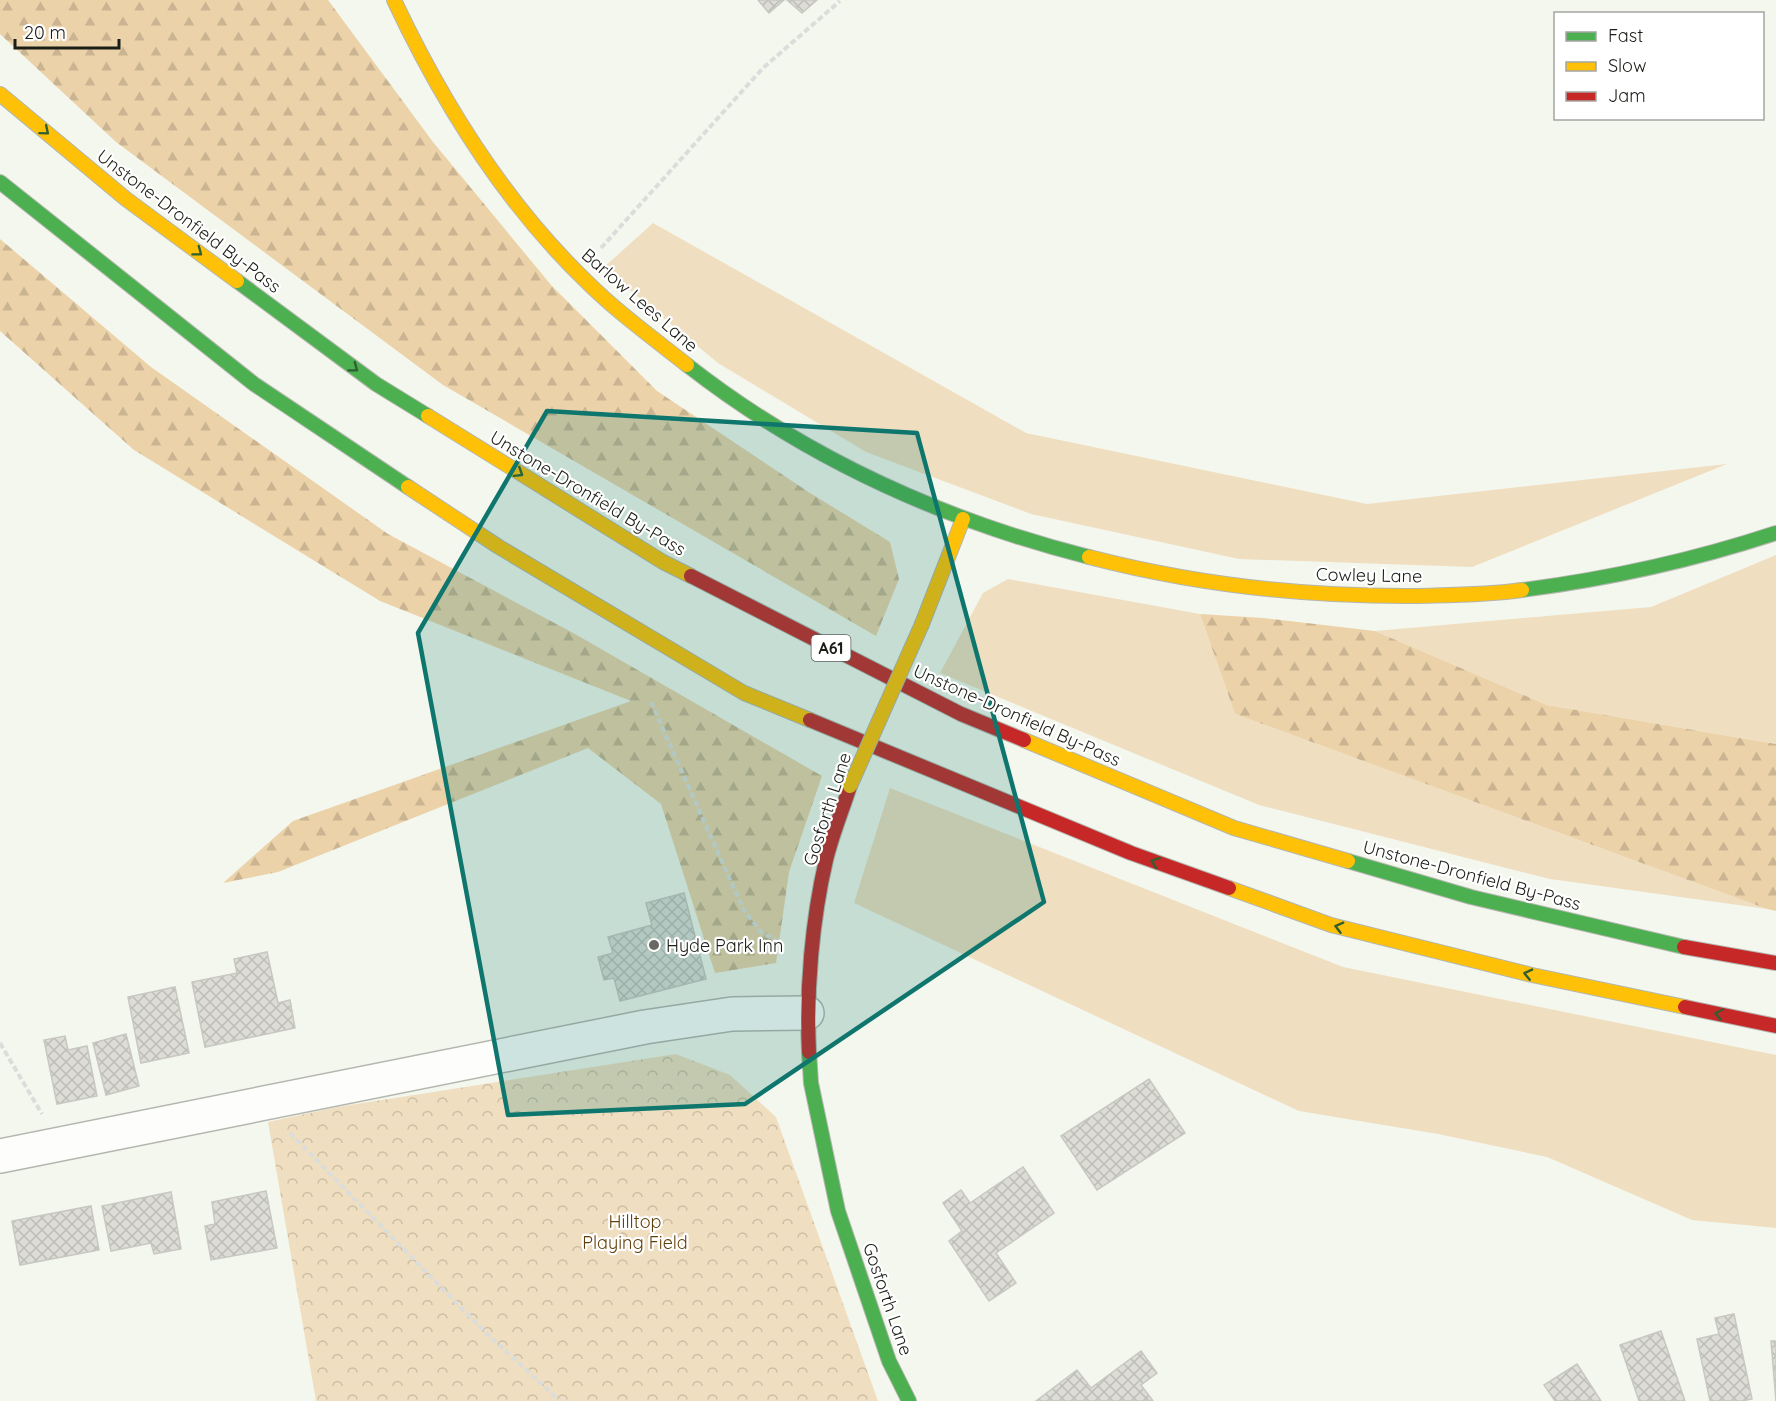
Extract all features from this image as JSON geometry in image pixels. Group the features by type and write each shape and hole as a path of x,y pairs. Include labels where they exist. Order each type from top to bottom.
{"main road":[{"name":"Barlow Lees Lane","path":"394,0 411,39 462,124 525,214 577,272 614,306 731,399 805,446 898,493 963,519"},
{"name":"Unstone-Dronfield By-Pass","path":"0,94 126,199 376,384 663,562 962,714 1245,831 1471,897 1711,953 1776,963"},
{"path":"0,182 254,384 499,547 744,693 1131,853 1331,925 1532,975 1776,1026"},
{"name":"Cowley Lane","path":"963,519 1098,561 1220,585 1364,597 1509,592 1636,571 1776,533"},
{"name":"Gosforth Lane","path":"909,1401 889,1361 838,1211 812,1083 807,1013 812,951 826,860 850,786 922,624 963,519"}],"street":[{"path":"0,1156 645,1027 732,1014 807,1013"}],"path":[{"path":"577,272 619,230 763,68 840,1"},
{"path":"651,702 743,909 762,933 787,945 812,951"},
{"path":"0,1043 57,1144"},
{"path":"264,1103 298,1143 475,1321 560,1401"}],"highlighted area":[{"path":"547,411 917,433 1044,902 745,1104 508,1115 418,633"}],"green space":[{"path":"0,0 328,0 433,142 551,285 657,391 810,493 890,542 899,579 876,636 443,385 116,142 0,34"},
{"path":"653,223 1026,433 1367,504 1727,464 1472,567 1239,559 1031,514 866,452 718,363 603,268"},
{"path":"0,239 151,367 388,534 575,634 822,776 789,872 776,963 715,973 661,804 588,748 278,872 223,883 293,821 631,701 380,601 134,450 0,331"},
{"path":"1776,555 1776,744 1547,705 1375,631 1651,607"},
{"path":"1008,579 1200,614 1235,714 1767,909 1550,879 1259,805 940,673 983,593"},
{"path":"1200,614 1263,618 1375,631 1547,705 1776,744 1776,911 1235,714"},
{"path":"890,788 1343,967 1776,1055 1776,1228 1692,1220 1547,1157 1438,1134 1299,1111 854,903"},
{"name":"Hilltop Playing Field","path":"676,1054 730,1075 776,1117 878,1401 316,1401 268,1122 337,1107"}],"building":[{"path":"758,0 784,0 769,13"},
{"path":"787,0 817,0 802,13"},
{"name":"Hyde Park Inn","path":"684,893 706,979 620,1001 614,978 604,980 598,957 613,953 608,937 652,925 646,903"},
{"path":"267,952 278,1003 290,1000 295,1028 205,1047 192,982 237,973 234,959"},
{"path":"175,987 189,1053 141,1063 128,997"},
{"path":"126,1034 139,1086 106,1095 93,1043"},
{"path":"65,1036 68,1050 87,1046 97,1096 57,1104 44,1040"},
{"path":"1149,1079 1185,1133 1097,1190 1061,1136"},
{"path":"1023,1167 1054,1213 996,1253 1016,1283 989,1301 949,1241 962,1231 943,1203 961,1190 970,1203"},
{"path":"266,1191 277,1248 211,1260 205,1226 215,1224 212,1202"},
{"path":"171,1192 181,1249 154,1254 151,1243 111,1251 102,1206"},
{"path":"91,1206 99,1250 20,1265 12,1221"},
{"path":"1734,1314 1752,1399 1710,1401 1697,1339 1719,1334 1715,1318"},
{"path":"1661,1331 1685,1401 1639,1401 1620,1345"},
{"path":"1771,1341 1776,1341 1776,1401"},
{"path":"1141,1351 1157,1373 1141,1385 1153,1401 1036,1401 1077,1370 1091,1388"},
{"path":"1577,1364 1601,1401 1555,1401 1544,1385"}],"traffic: fast":[{"path":"0,182 254,384 408,487"},
{"path":"237,281 376,384 428,416"},
{"path":"687,365 779,429 878,482 929,505 981,524 1089,557"},
{"path":"1522,590 1651,568 1776,533"},
{"path":"1348,861 1471,897 1684,947"},
{"path":"809,1052 811,1083 838,1211 889,1361 909,1401"}],"traffic: slow":[{"path":"394,0 454,113 477,149 528,218 598,292 687,365"},
{"path":"0,94 126,199 237,281"},
{"path":"428,416 663,562 691,576"},
{"path":"408,487 499,547 744,693 810,720"},
{"path":"922,624 963,519"},
{"path":"1089,557 1211,582 1292,591 1417,596 1522,590"},
{"path":"850,786 922,624"},
{"path":"1024,740 1234,828 1348,861"},
{"path":"1229,888 1331,925 1532,975 1685,1007"}],"traffic: jam":[{"path":"691,576 961,714 1024,740"},
{"path":"810,720 1131,853 1229,888"},
{"path":"809,1052 809,980 817,907 828,851 850,786"},
{"path":"1684,947 1776,963"},
{"path":"1685,1007 1776,1026"}],"place":[{"name":"Hyde Park Inn","path":"654,945"}]}
